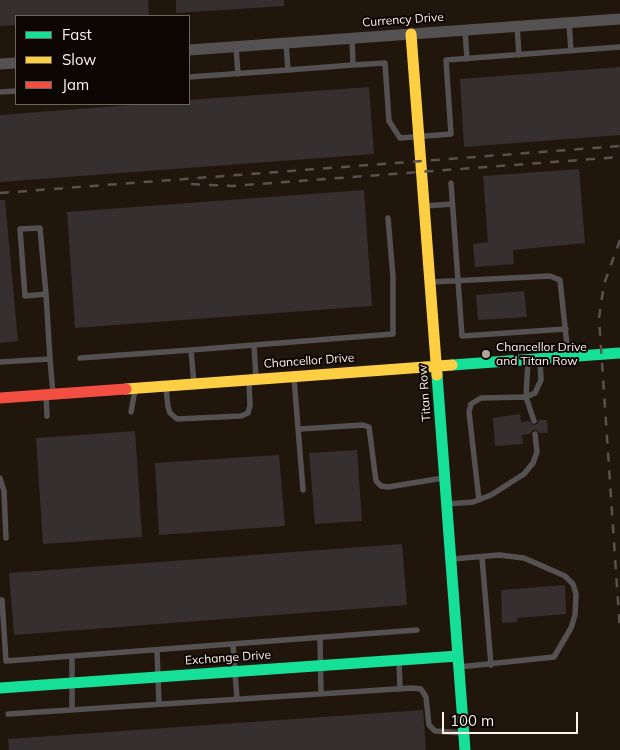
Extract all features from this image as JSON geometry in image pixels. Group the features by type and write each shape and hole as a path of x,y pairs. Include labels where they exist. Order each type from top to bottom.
{"street":[{"name":"Currency Drive","path":"190,50 620,19"},
{"name":"Titan Row","path":"412,34 465,750"},
{"path":"0,64 15,63"},
{"name":"Chancellor Drive","path":"0,398 620,353"},
{"name":"Exchange Drive","path":"0,688 399,660 459,661"}],"lane":[{"path":"569,22 571,51"},
{"path":"517,26 519,55"},
{"path":"465,30 467,59"},
{"path":"352,38 353,65"},
{"path":"286,43 288,70"},
{"path":"236,47 238,74"},
{"path":"190,77 385,63 389,121 400,138 420,137 451,134 446,60 620,47"},
{"path":"0,92 15,91"},
{"path":"451,183 456,281 462,336 566,329"},
{"path":"425,206 452,204"},
{"path":"80,358 393,334 393,277 388,218"},
{"path":"46,294 25,296 20,230 40,228 46,294 50,359 48,416"},
{"path":"431,282 550,276 560,280 568,356"},
{"path":"166,386 170,414 177,419 241,416 248,412 250,406 254,345"},
{"path":"191,350 194,384"},
{"path":"0,362 50,359"},
{"path":"534,359 526,397 534,421"},
{"path":"479,500 469,412 471,404 481,398 526,397 538,388 541,380 534,359"},
{"path":"294,376 300,430 303,490"},
{"path":"131,412 135,388"},
{"path":"300,430 363,425 368,427 376,481 380,486 445,478"},
{"path":"447,504 479,500 499,491 529,470 536,452 535,434"},
{"path":"0,478 4,491 6,538"},
{"path":"451,559 499,555 524,558 546,566 565,576 573,584 576,594 575,615 571,628 554,657 491,665 459,661"},
{"path":"482,556 491,665"},
{"path":"0,600 2,600 6,661 417,630"},
{"path":"320,637 322,665 321,694"},
{"path":"233,645 237,699"},
{"path":"157,650 159,704"},
{"path":"72,657 72,710"},
{"path":"399,660 400,689"},
{"path":"8,714 421,689 426,697 429,725 435,732 464,732"}],"building":[{"path":"0,0 148,0 149,15 15,15 15,25 0,26"},
{"path":"176,0 284,0 284,6 176,13"},
{"path":"620,67 620,135 464,147 460,79"},
{"path":"369,87 374,154 0,182 0,115 131,105 190,105 190,100"},
{"path":"579,169 585,243 513,250 514,264 475,267 473,244 488,242 483,176"},
{"path":"364,190 372,306 75,328 67,212"},
{"path":"0,200 5,200 18,341 0,343"},
{"path":"524,291 527,317 478,320 476,295"},
{"path":"520,414 521,422 529,421 533,425 537,424 539,420 547,420 548,433 540,433 534,429 530,434 522,435 523,444 495,446 493,418"},
{"path":"135,431 142,537 43,544 36,438"},
{"path":"357,450 362,521 315,524 309,453"},
{"path":"279,455 285,526 159,535 155,463"},
{"path":"402,544 407,605 14,635 9,573"},
{"path":"565,585 566,614 517,618 517,622 502,623 501,590"},
{"path":"423,710 426,750 9,750 8,739"}],"railway":[{"path":"0,193 620,146"},
{"path":"191,184 232,186 620,157"},
{"path":"620,240 604,284 599,318 620,632"}],"traffic: fast":[{"path":"452,365 620,353"},
{"path":"437,375 465,750"},
{"path":"0,688 458,656"}],"traffic: slow":[{"path":"411,34 437,375"},
{"path":"126,389 452,365"}],"traffic: jam":[{"path":"0,398 126,389"}],"place":[{"name":"Chancellor Drive and Titan Row","path":"486,354"}]}
